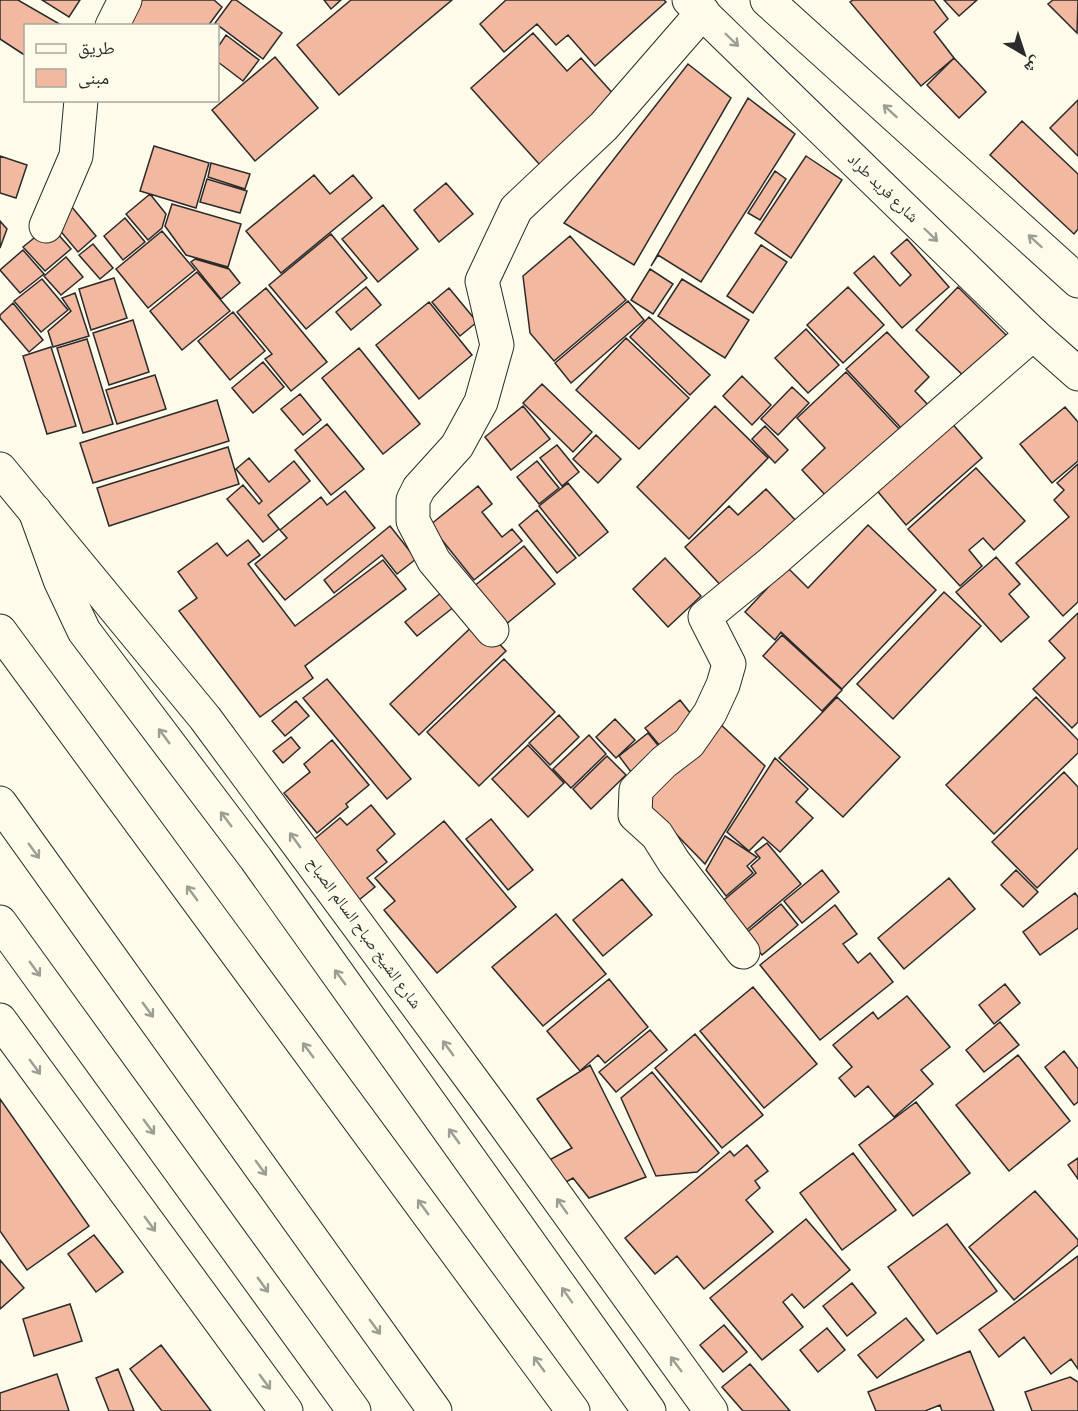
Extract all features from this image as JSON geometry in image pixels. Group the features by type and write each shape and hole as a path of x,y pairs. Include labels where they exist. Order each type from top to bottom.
{"main road":[{"path":"112,24 125,0"},
{"path":"767,0 1078,280"},
{"path":"492,630 434,561 413,521 413,500 419,488 457,446 481,402 497,345 482,281 516,209 604,126 696,6"},
{"name":"شارع فريد طراد","path":"696,6 1033,334 1078,374"},
{"path":"46,226 76,156 81,102"},
{"path":"743,952 674,862 657,835 635,815 636,790 664,762 689,742 710,713 723,685 729,664 705,617 771,563 1033,334"},
{"name":"شارع الشيخ صباح السالم الصباح","path":"0,469 205,718 495,1111 711,1411"},
{"path":"35,511 60,580 84,632 256,859 649,1411"},
{"path":"0,631 573,1411"},
{"path":"0,803 435,1411"},
{"path":"0,922 354,1411"},
{"path":"0,1020 286,1411"}],"building":[{"path":"0,0 18,0 60,24 24,24 24,55 0,39"},
{"path":"42,0 80,0 69,17"},
{"path":"141,0 214,0 222,7 209,24 123,24"},
{"path":"232,0 236,0 282,33 263,59 215,23"},
{"path":"324,0 341,0 331,9"},
{"path":"351,0 452,0 339,95 297,45"},
{"path":"506,0 664,0 666,2 595,66 568,35 556,45 537,24 504,52 480,24"},
{"path":"853,0 934,0 948,19 934,32 954,58 921,86 850,2"},
{"path":"944,0 977,0 959,16"},
{"path":"1053,0 1078,0 1077,33 1048,4"},
{"path":"533,33 567,71 581,58 616,97 540,165 471,88"},
{"path":"226,35 259,60 243,81 219,63 219,46"},
{"path":"275,57 318,108 255,161 212,110"},
{"path":"954,58 986,92 959,118 927,85"},
{"path":"688,64 731,98 634,265 564,223"},
{"path":"748,98 795,134 701,282 658,255 651,266"},
{"path":"1078,100 1078,156 1050,128"},
{"path":"1022,121 1078,174 1078,229 1074,234 990,155"},
{"path":"154,146 209,163 196,208 140,191"},
{"path":"0,156 27,165 16,198 0,193"},
{"path":"806,156 842,180 791,258 755,233"},
{"path":"211,163 250,174 245,189 208,177"},
{"path":"775,171 786,179 760,220 748,213"},
{"path":"314,175 330,194 353,175 372,198 281,273 246,231"},
{"path":"207,179 247,191 240,213 200,202"},
{"path":"446,183 473,214 439,242 414,210"},
{"path":"150,194 166,214 162,228 148,240 126,214"},
{"path":"172,204 241,224 228,267 186,255 165,226"},
{"path":"383,205 418,249 378,282 342,239"},
{"path":"71,206 96,236 78,252 53,222"},
{"path":"125,218 145,242 123,260 104,236"},
{"path":"0,221 7,229 0,248"},
{"path":"50,225 71,249 45,271 23,247"},
{"path":"162,231 195,270 148,308 116,269"},
{"path":"331,234 367,278 306,329 269,285"},
{"path":"570,236 626,300 554,361 530,333 523,276"},
{"path":"907,239 949,287 902,328 854,273 874,256 900,286 911,275 891,253"},
{"path":"93,244 113,268 100,279 79,255"},
{"path":"761,245 787,262 753,313 727,296"},
{"path":"23,250 44,274 20,293 0,270"},
{"path":"66,257 83,277 61,295 44,276"},
{"path":"195,259 229,269 240,283 221,299 191,262"},
{"path":"650,269 673,284 653,314 631,300"},
{"path":"197,272 230,311 182,350 150,311"},
{"path":"114,278 127,318 91,330 79,289"},
{"path":"42,279 68,310 41,332 14,301"},
{"path":"682,279 749,320 725,358 658,316"},
{"path":"366,287 381,305 351,330 336,312"},
{"path":"848,287 884,325 843,363 807,325"},
{"path":"958,287 1014,343 973,385 916,330"},
{"path":"266,288 327,362 291,391 265,359 272,354 237,312"},
{"path":"449,288 477,322 460,336 432,302"},
{"path":"75,293 89,336 53,347 48,331 71,311 62,298"},
{"path":"628,301 644,320 571,383 555,363"},
{"path":"429,302 472,355 419,399 376,345"},
{"path":"13,303 43,340 29,352 0,318 0,315"},
{"path":"233,312 265,351 230,380 198,341"},
{"path":"649,317 710,375 690,395 630,337"},
{"path":"133,320 149,372 109,385 93,333"},
{"path":"806,329 839,365 808,393 775,358"},
{"path":"887,332 929,377 915,391 929,406 903,430 846,369"},
{"path":"626,338 689,398 639,449 576,390"},
{"path":"87,339 113,424 83,433 57,348"},
{"path":"51,347 76,426 47,434 23,356"},
{"path":"359,348 420,424 383,454 322,378"},
{"path":"263,362 284,387 253,413 232,388"},
{"path":"846,372 902,432 829,499 802,470 825,448 797,418"},
{"path":"155,375 166,409 117,424 106,390"},
{"path":"742,376 771,405 752,425 723,396"},
{"path":"542,384 592,432 573,452 523,403"},
{"path":"792,387 809,403 778,435 761,419"},
{"path":"300,394 321,420 303,435 281,409"},
{"path":"217,400 229,441 93,483 80,443"},
{"path":"523,406 550,439 511,470 485,437"},
{"path":"715,406 768,458 689,539 637,487"},
{"path":"1065,407 1078,422 1078,461 1052,483 1020,444"},
{"path":"950,421 982,458 906,525 874,487"},
{"path":"327,424 364,469 331,495 295,450"},
{"path":"765,426 788,450 775,463 752,439"},
{"path":"596,435 621,459 598,483 573,459"},
{"path":"557,445 579,472 562,486 540,458"},
{"path":"228,447 239,484 109,526 97,488"},
{"path":"249,458 269,482 294,461 310,481 268,515 279,529 263,542 227,499 243,485 259,504 262,501 236,469"},
{"path":"537,461 559,488 539,504 517,477"},
{"path":"1078,464 1078,602 1063,616 1016,563 1069,517 1054,500 1064,490 1057,483"},
{"path":"976,468 1025,521 994,550 983,538 969,550 982,566 960,586 908,529"},
{"path":"568,483 608,532 579,556 539,506"},
{"path":"478,486 492,504 482,512 502,537 512,529 522,541 474,580 430,525"},
{"path":"766,489 798,523 726,591 685,547 729,506 738,515"},
{"path":"345,491 375,528 285,600 255,564 287,538 280,530 321,497 327,505"},
{"path":"537,510 576,558 557,573 519,525"},
{"path":"868,525 936,590 842,689 781,632 775,640 745,612 787,567 808,588"},
{"path":"390,526 416,559 397,574 382,555 334,593 324,580"},
{"path":"248,540 260,555 248,564 295,626 383,560 406,589 305,666 313,678 260,717 179,611 197,598 178,572 217,543 227,556"},
{"path":"524,546 555,584 499,630 468,591"},
{"path":"996,557 1020,584 1009,594 1029,617 1001,642 956,592"},
{"path":"665,558 701,596 668,627 633,589"},
{"path":"447,588 459,603 417,636 405,622"},
{"path":"944,592 981,626 893,719 857,684"},
{"path":"1078,613 1078,722 1072,728 1033,689 1065,658 1049,641"},
{"path":"478,621 506,651 419,735 390,704"},
{"path":"782,635 842,690 822,711 763,656"},
{"path":"504,659 555,712 479,786 427,732"},
{"path":"327,679 411,779 387,799 303,698"},
{"path":"837,697 900,757 843,817 779,758"},
{"path":"1036,697 1078,740 1078,753 994,834 946,785"},
{"path":"680,700 695,719 661,747 645,728"},
{"path":"296,701 309,716 285,736 272,721"},
{"path":"559,715 579,737 550,765 529,743"},
{"path":"615,719 635,740 616,758 596,737"},
{"path":"718,722 765,766 705,864 643,800"},
{"path":"648,733 661,749 631,772 619,756"},
{"path":"589,735 606,754 571,788 553,769"},
{"path":"291,737 300,748 283,763 273,751"},
{"path":"332,740 369,785 346,804 348,807 317,833 284,793 310,772 304,764"},
{"path":"528,745 564,783 528,817 492,779"},
{"path":"607,756 626,775 591,809 573,789"},
{"path":"775,758 808,789 796,802 813,818 780,852 763,837 749,851 727,832"},
{"path":"1064,772 1078,787 1078,848 1037,888 992,842"},
{"path":"371,805 395,834 377,850 387,862 367,878 375,887 359,900 311,842 340,818 347,825"},
{"path":"491,819 533,870 508,890 466,839"},
{"path":"444,821 516,907 437,973 384,910 395,901 375,878"},
{"path":"725,836 757,857 747,866 753,873 726,896 706,870"},
{"path":"767,843 801,884 743,933 719,904 756,873 751,866 760,858 755,852"},
{"path":"822,870 839,892 802,923 784,901"},
{"path":"1016,870 1038,892 1023,907 1001,885"},
{"path":"949,878 975,909 904,969 878,938"},
{"path":"622,879 652,915 603,956 573,920"},
{"path":"1075,893 1078,897 1078,928 1040,955 1023,932"},
{"path":"781,904 798,925 762,955 745,934"},
{"path":"835,905 857,934 843,944 858,963 870,953 893,982 820,1040 760,965"},
{"path":"556,914 606,974 543,1026 492,967"},
{"path":"609,979 648,1027 605,1063 598,1055 580,1071 547,1031"},
{"path":"1005,984 1020,1003 994,1024 979,1005"},
{"path":"753,987 817,1064 764,1108 700,1031"},
{"path":"907,996 950,1047 921,1070 933,1084 894,1117 868,1086 855,1097 839,1078 852,1067 833,1045 873,1012 878,1019"},
{"path":"1000,1022 1019,1045 984,1072 966,1050"},
{"path":"650,1030 667,1050 616,1092 599,1072"},
{"path":"695,1034 763,1115 722,1148 655,1068"},
{"path":"1064,1051 1078,1069 1078,1102 1074,1105 1045,1067"},
{"path":"1018,1055 1070,1121 1009,1171 956,1105"},
{"path":"590,1065 646,1177 589,1198 573,1178 557,1187 538,1166 572,1148 537,1099"},
{"path":"652,1072 719,1153 697,1172 656,1176 621,1098"},
{"path":"0,1099 89,1226 27,1270 0,1231"},
{"path":"916,1102 970,1173 913,1216 859,1145"},
{"path":"747,1145 768,1171 755,1181 760,1188 746,1200 773,1232 704,1289 677,1256 655,1274 625,1238 730,1151 734,1156"},
{"path":"853,1153 896,1210 842,1250 800,1193"},
{"path":"1078,1158 1078,1179 1068,1165"},
{"path":"1035,1191 1078,1240 1078,1245 1014,1300 969,1247"},
{"path":"806,1219 850,1270 804,1308 792,1294 783,1302 803,1327 762,1360 710,1298"},
{"path":"947,1224 997,1291 937,1334 888,1267"},
{"path":"94,1235 123,1272 96,1292 68,1254"},
{"path":"1078,1256 1078,1369 1071,1359 1051,1374 1024,1337 999,1357 979,1330"},
{"path":"0,1260 24,1288 0,1309"},
{"path":"852,1283 876,1313 847,1336 823,1306"},
{"path":"70,1304 82,1341 34,1356 23,1319"},
{"path":"906,1318 924,1340 877,1378 858,1355"},
{"path":"724,1325 747,1352 723,1372 700,1345"},
{"path":"827,1328 845,1350 818,1372 800,1350"},
{"path":"161,1345 211,1411 162,1411 130,1369"},
{"path":"970,1351 994,1411 942,1411 940,1405 925,1411 876,1411 868,1392"},
{"path":"750,1364 790,1411 743,1411 722,1387"},
{"path":"118,1369 134,1411 109,1411 96,1378"},
{"path":"57,1374 69,1411 0,1411 0,1393"},
{"path":"1070,1377 1078,1382 1078,1411 1032,1411 1025,1392"}]}
